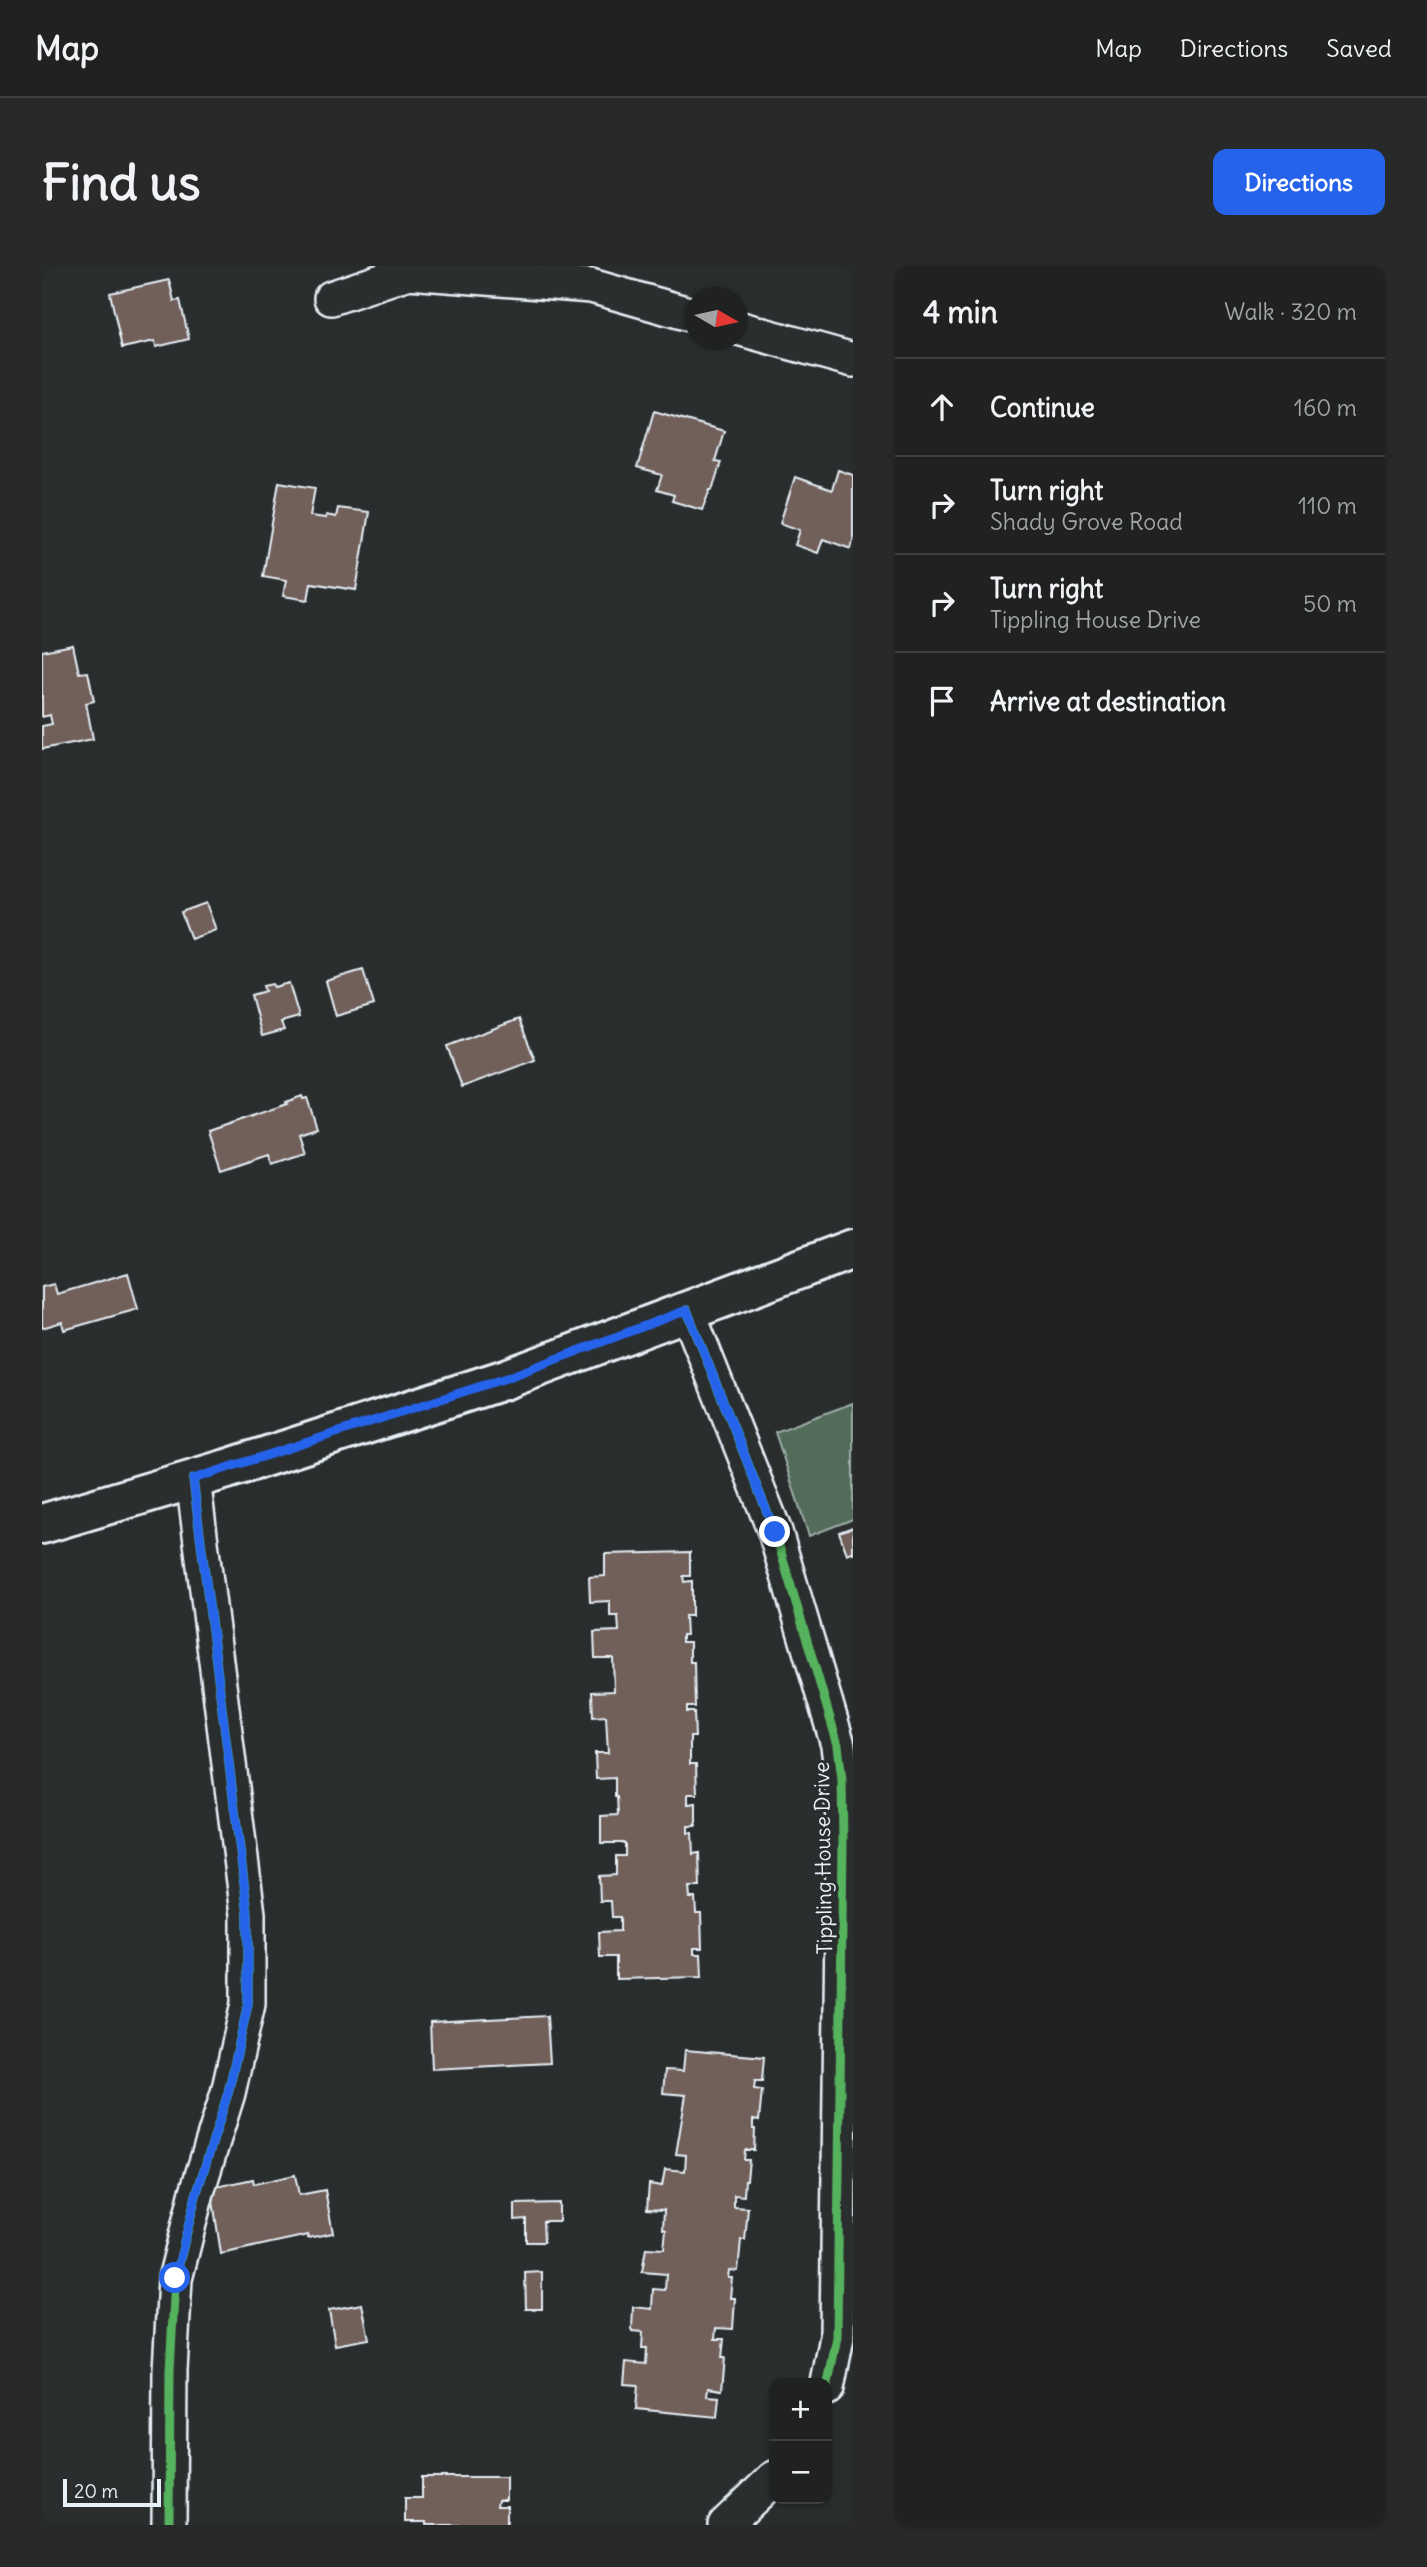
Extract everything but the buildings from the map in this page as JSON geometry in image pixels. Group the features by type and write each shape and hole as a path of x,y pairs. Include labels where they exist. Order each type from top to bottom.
{"main road":[{"path":"42,1524 193,1479 506,1378 853,1249"}],"street":[{"path":"331,298 408,272 591,286 685,313"},
{"path":"748,331 853,360"},
{"name":"Tippling House Drive","path":"687,1310 775,1532 848,1780 837,2324 830,2378"},
{"path":"169,2525 170,2370 175,2278 197,2192 228,2093 248,2004 248,1914 193,1479"},
{"path":"725,2525 769,2483"}],"green space":[{"path":"853,1403 853,1519 809,1536 775,1432"}],"cycle path":[{"path":"687,1310 775,1532 838,1745 842,1780 843,1841 837,2337 829,2378"},
{"path":"169,2525 170,2370 175,2279 197,2192 228,2093 248,2004 248,1914 193,1479"}],"route":[{"path":"175,2278 197,2192 228,2093 248,2004 248,1914 193,1479 506,1378 687,1310 775,1532"}]}
